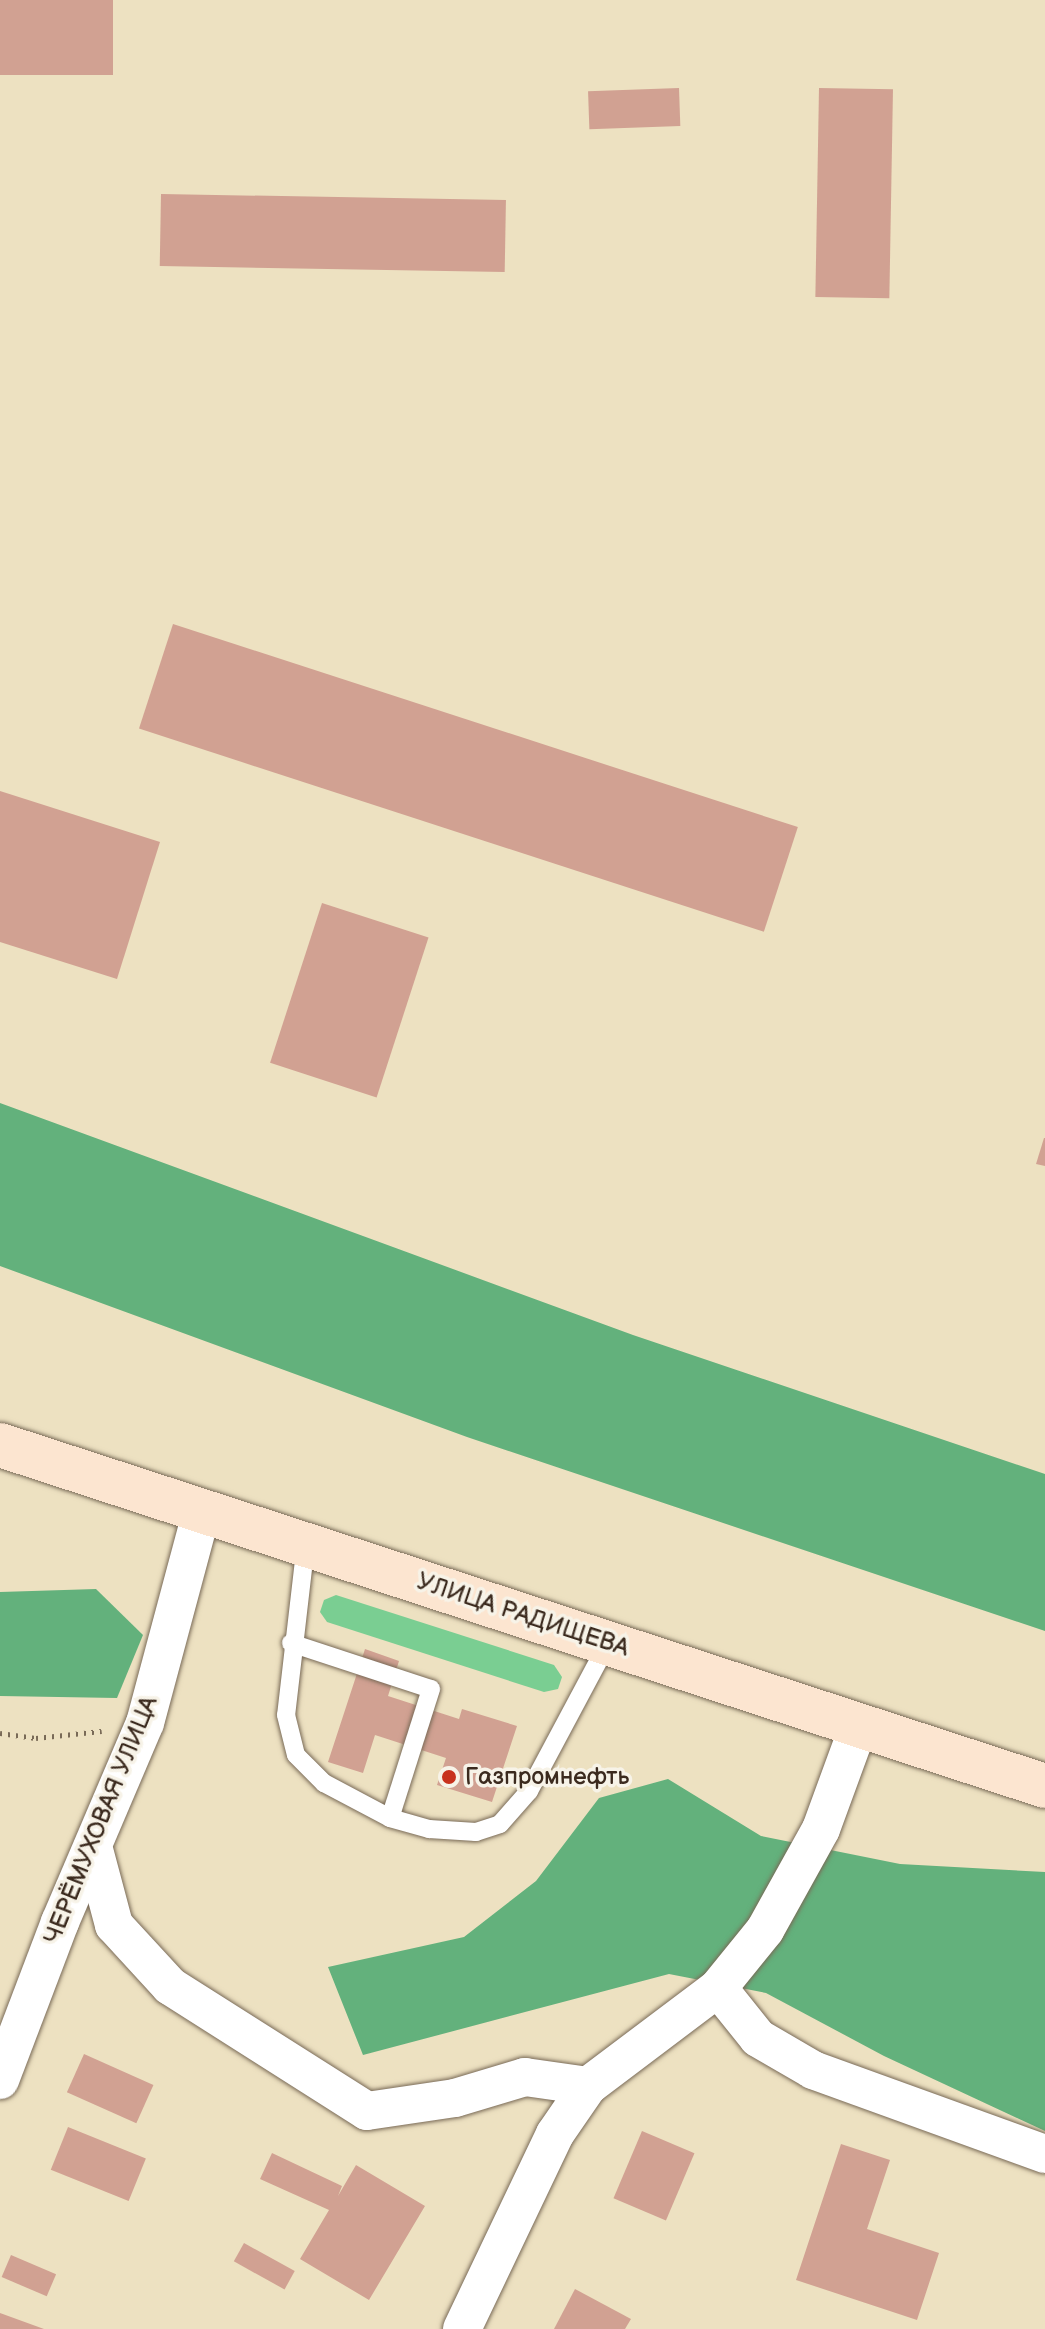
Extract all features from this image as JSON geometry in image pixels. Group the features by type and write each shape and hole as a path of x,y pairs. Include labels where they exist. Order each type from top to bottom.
{"main road":[{"name":"УЛИЦА РАДИЩЕВА","path":"0,1445 1045,1786"}],"street":[{"name":"ЧЕРЁМУХОВАЯ УЛИЦА","path":"0,2080 145,1723 202,1510"},
{"path":"462,2329 555,2134 588,2086 718,1988 765,1930 821,1829 859,1725"},
{"path":"93,1846 114,1925 170,1986 367,2111 455,2098 525,2077 588,2086"},
{"path":"718,1988 758,2038 813,2070 1045,2154"}],"lane":[{"path":"306,1543 291,1643 286,1715 296,1755 324,1783 390,1818 429,1829 476,1832 500,1824 529,1791 608,1643"},
{"path":"291,1643 431,1689 390,1818"}],"path":[{"path":"0,1733 36,1738 145,1723"}],"green space":[{"path":"0,1103 633,1335 1045,1474 1045,1631 467,1437 0,1266"},
{"path":"96,1589 143,1635 117,1698 0,1696 0,1592"},
{"path":"336,1595 554,1665 562,1677 558,1689 544,1692 327,1622 320,1612 324,1600"},
{"path":"668,1779 761,1836 900,1864 1045,1872 1045,2131 884,2056 766,1993 669,1974 363,2055 328,1967 464,1937 536,1881 599,1798"}],"building":[{"path":"0,0 113,0 113,75 0,75"},
{"path":"679,88 680,126 589,129 588,91"},
{"path":"819,88 893,89 889,298 815,297"},
{"path":"161,194 506,200 505,272 160,266"},
{"path":"173,624 798,827 764,932 139,729"},
{"path":"0,791 160,842 117,979 0,942"},
{"path":"322,903 429,938 377,1097 270,1063"},
{"path":"1045,1138 1045,1166 1036,1164"},
{"path":"365,1649 399,1661 388,1696 459,1719 462,1709 517,1726 492,1802 437,1785 446,1758 375,1735 363,1773 328,1762"},
{"path":"84,2054 153,2085 136,2123 67,2092"},
{"path":"68,2127 146,2158 129,2201 51,2170"},
{"path":"642,2131 694,2153 666,2220 613,2198"},
{"path":"841,2144 890,2160 867,2229 939,2253 917,2320 796,2280"},
{"path":"272,2153 342,2186 338,2196 356,2165 425,2206 369,2300 300,2259 329,2210 260,2179"},
{"path":"244,2243 295,2271 285,2289 234,2261"},
{"path":"11,2255 56,2274 47,2296 2,2277"},
{"path":"575,2289 631,2319 625,2329 554,2329"},
{"path":"0,2313 44,2329 0,2329"}],"place":[{"name":"Газпромнефть","path":"449,1777"}]}
